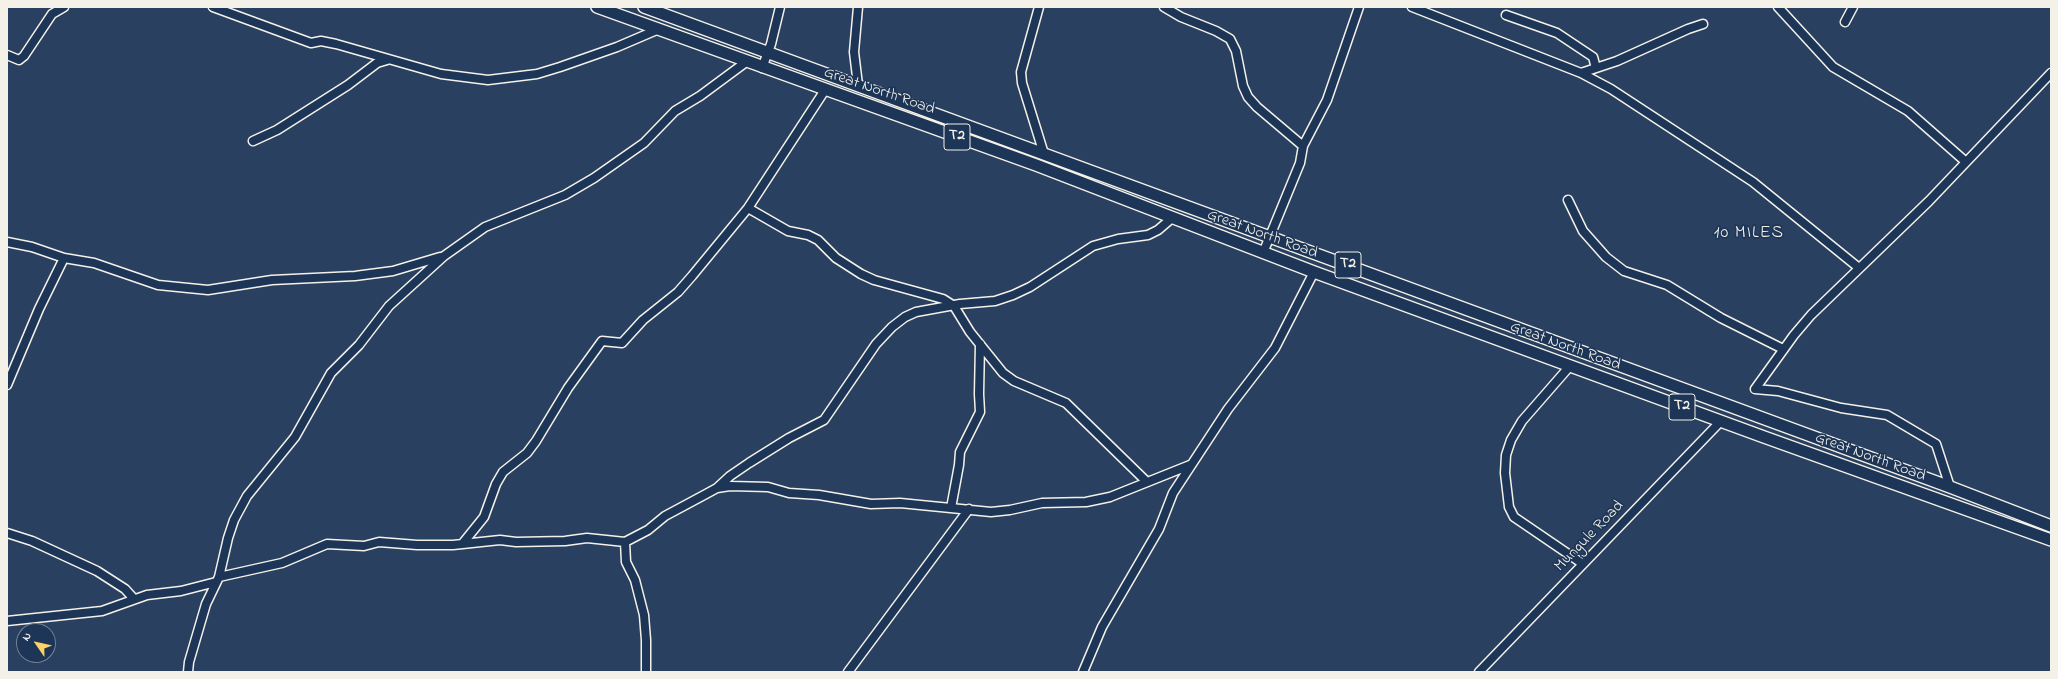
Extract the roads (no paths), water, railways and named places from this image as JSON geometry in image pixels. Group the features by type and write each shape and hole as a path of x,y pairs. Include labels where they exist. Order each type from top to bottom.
{"highway":[{"name":"Great North Road","path":"597,7 762,68 1036,165 1263,253 1721,422 2051,540"},
{"name":"Great North Road","path":"644,7 1950,487 2051,526"}],"street":[{"path":"7,55 18,60 24,56 52,14 64,7"},
{"path":"213,7 311,43 321,41 336,44 387,60 466,79 510,78 537,74 585,60 659,30"},
{"path":"762,68 768,52 780,7"},
{"path":"858,7 854,52 858,85"},
{"path":"1039,7 1022,72 1022,83 1044,154"},
{"path":"1164,7 1181,18 1216,31 1230,39 1236,51 1248,97 1257,107 1303,146"},
{"path":"1263,253 1300,162 1303,146 1327,100 1359,7"},
{"path":"1412,7 1581,74 1611,89 1753,182 1859,268"},
{"path":"1778,7 1833,67 1908,111 1966,162"},
{"path":"1845,22 1853,7"},
{"path":"1506,15 1557,33 1593,57 1596,68"},
{"path":"1581,74 1688,28 1702,24"},
{"path":"253,141 277,130 348,85 373,66 387,60"},
{"path":"188,672 189,662 206,604 217,580 234,520 247,496 295,437 332,373 359,345 394,302 444,256 485,226 565,195 594,178 644,142 675,111 700,96 746,62"},
{"path":"1950,487 1936,444 1887,415 1841,408 1778,391 1755,389 1811,315 1928,201 2051,73"},
{"path":"463,543 484,517 496,484 503,472 526,453 536,440 568,388 602,341 617,344 627,339 642,320 678,292 748,208 825,90"},
{"path":"1568,200 1583,231 1606,257 1624,271 1667,285 1721,318 1784,349"},
{"path":"748,208 788,231 808,235 818,240 836,258 856,271 874,280 943,299 954,306 993,362 1014,381 1066,403 1147,482"},
{"path":"7,622 102,611 147,595 181,591 282,563 327,544 364,546 380,542 417,546 500,540 551,542 586,538 625,542 648,530 665,516 717,488 730,476 749,463 790,438 824,420 876,344 885,333 902,319 916,312 995,301 1014,295 1030,287 1093,246 1118,239 1148,235 1158,230 1172,218"},
{"path":"7,242 32,247 64,258 121,271 158,285 208,290 272,280 355,276 393,271 444,256"},
{"path":"7,385 39,309 64,258"},
{"path":"1083,672 1102,628 1159,529 1173,493 1190,464 1228,409 1275,348 1314,272"},
{"path":"951,508 960,465 960,452 980,412 980,344"},
{"path":"1570,366 1522,421 1510,440 1506,455 1505,473 1509,507 1514,517 1529,529 1583,564"},
{"name":"Mungule Road","path":"1479,672 1721,422"},
{"path":"717,488 749,485 768,487 789,493 819,495 871,504 900,503 997,511 1032,507 1042,504 1086,502 1110,497 1190,464"},
{"path":"848,672 968,509"},
{"path":"7,533 32,541 97,571 125,589 134,599"},
{"path":"625,542 626,562 635,580 644,615 646,672"}],"district":[{"name":"10 MILES","path":"1749,234"}]}
